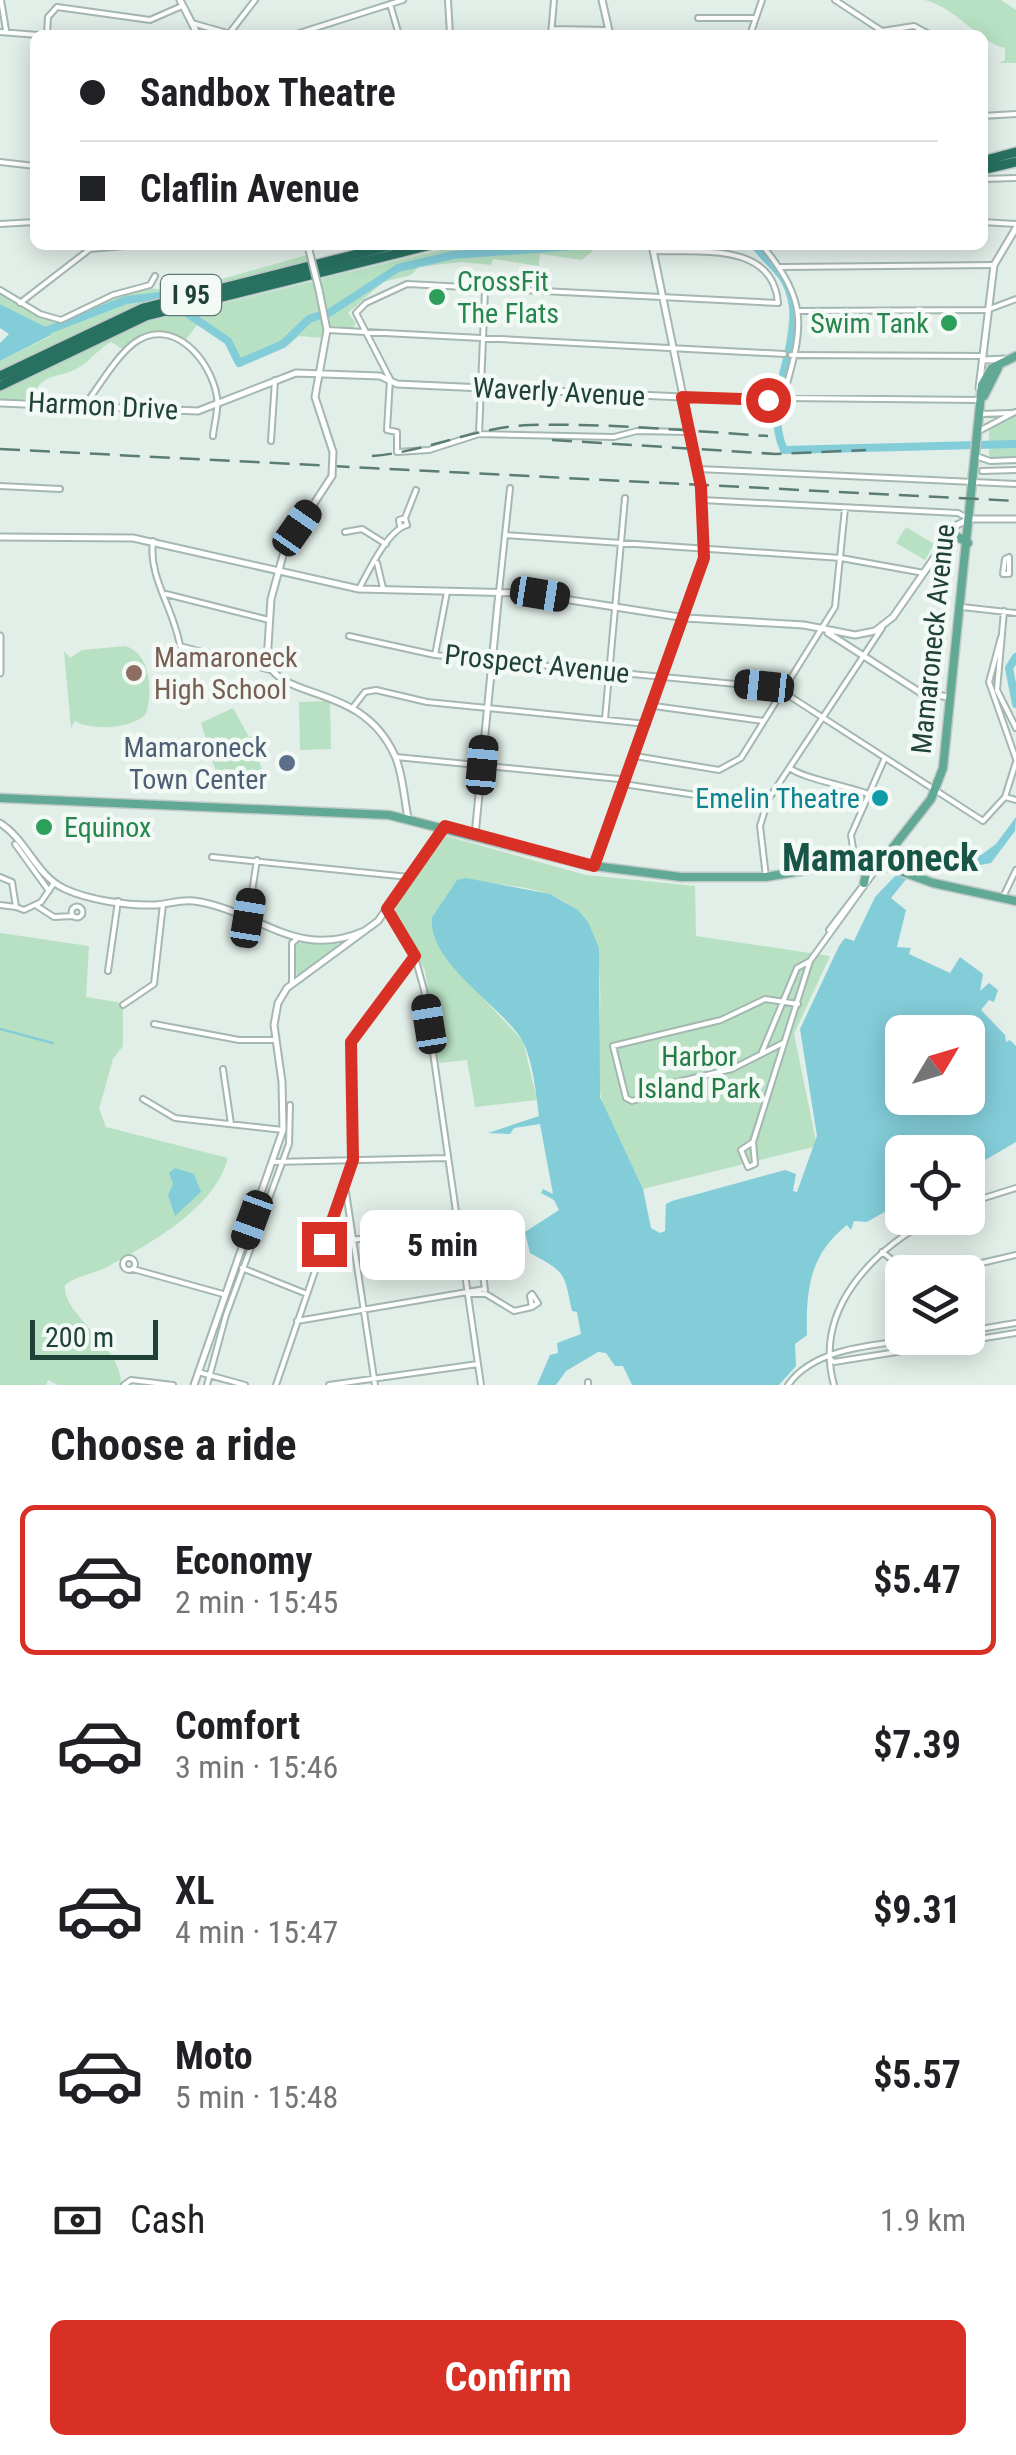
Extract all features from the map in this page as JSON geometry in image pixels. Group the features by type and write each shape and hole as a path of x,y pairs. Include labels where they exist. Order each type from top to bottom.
{"highway":[{"path":"988,159 1016,152"},
{"path":"988,169 1016,162"},
{"name":"I 95","path":"0,376 142,308 374,250"},
{"name":"I 95","path":"0,386 146,316 411,250"}],"main road":[{"path":"987,364 1014,357"},
{"name":"Mamaroneck Avenue","path":"880,864 934,792 946,752 987,364"},
{"path":"951,533 968,544"},
{"path":"0,798 408,818 594,866 681,877 766,877 855,862 880,864 1016,900"},
{"path":"855,862 866,874 864,883"}],"street":[{"path":"2,0 3,31 30,34"},
{"path":"234,30 256,0"},
{"path":"309,30 403,0"},
{"path":"448,0 450,30"},
{"path":"552,30 554,0"},
{"path":"602,0 609,30"},
{"path":"751,30 762,0"},
{"path":"835,0 880,30"},
{"path":"47,30 48,17 57,7 150,20 181,3 196,30"},
{"path":"390,4 397,30"},
{"path":"698,18 754,18"},
{"path":"192,23 214,30"},
{"path":"888,30 914,26 922,30"},
{"path":"988,116 1016,114"},
{"path":"0,162 30,165"},
{"path":"988,179 1016,178"},
{"path":"0,224 30,222"},
{"path":"987,364 987,310 994,266 1016,226 988,223"},
{"path":"20,303 89,250"},
{"path":"270,670 269,620 278,571 291,536 332,476 333,452 316,405 318,370 327,330 309,250"},
{"path":"594,866 686,618 704,552 698,469 653,250"},
{"path":"679,250 750,258 776,286 777,304 407,284 358,308 364,333 390,379 388,430 397,432 397,452 416,452 479,434 614,438 637,431 690,432"},
{"path":"766,250 794,288 798,311 782,398"},
{"path":"781,267 994,266"},
{"path":"0,290 61,320 113,294 150,285 155,276"},
{"path":"479,434 485,290"},
{"path":"798,311 987,310 1016,299"},
{"path":"327,330 987,364 1014,357"},
{"path":"85,405 132,345 158,334 175,337 193,349 210,377 217,402 212,436"},
{"name":"Mamaroneck Avenue","path":"983,400 987,364"},
{"name":"Waverly Avenue","path":"318,370 390,379 397,384 479,388 772,400 983,400"},
{"name":"Harmon Drive","path":"0,403 198,411 274,380 318,370"},
{"path":"271,440 274,380"},
{"path":"981,414 1016,412"},
{"path":"979,431 1016,412"},
{"path":"990,480 982,471 979,453 1016,460"},
{"path":"698,469 1016,484"},
{"path":"982,471 1016,470"},
{"path":"975,480 982,471"},
{"path":"0,486 60,488"},
{"path":"475,835 510,488"},
{"path":"359,589 386,544 400,526 408,525 405,518 416,490"},
{"path":"604,719 626,498"},
{"path":"702,500 958,513 968,518 1016,520"},
{"path":"635,756 712,770 726,769 740,758 835,607 845,508"},
{"path":"766,877 760,818 883,626 951,533 968,518"},
{"path":"345,532 362,529 386,544"},
{"path":"505,534 704,552 841,558 924,573"},
{"path":"0,537 86,535 153,541 359,589 499,592 686,618 804,624 855,635 883,626"},
{"path":"153,541 151,562 166,594 180,646 270,670 282,682 354,706 377,727 396,757 408,818"},
{"path":"377,563 384,591"},
{"path":"434,655 447,592"},
{"path":"166,594 269,620"},
{"path":"962,608 1016,613"},
{"path":"1004,612 989,682 1016,760 1005,797 1016,800"},
{"path":"822,630 923,694 952,697"},
{"path":"0,636 0,674"},
{"name":"Prospect Avenue","path":"350,636 434,655 783,690 884,760 983,821 1005,797"},
{"path":"1000,637 996,690 1016,728"},
{"path":"354,706 362,694 373,690 427,702 647,724"},
{"path":"654,706 763,721"},
{"path":"396,757 626,782 702,796"},
{"path":"855,862 850,835 884,760"},
{"path":"790,768 803,778 828,779 868,794"},
{"path":"1010,787 1016,782"},
{"path":"0,823 19,837 54,882 80,895 163,904 198,901 296,940 338,940 371,928"},
{"path":"194,1385 283,1130 276,1040 278,1004 291,985 371,928 445,826"},
{"path":"15,844 49,890"},
{"path":"212,856 410,877"},
{"path":"248,918 257,860"},
{"path":"829,932 828,926 880,864"},
{"path":"753,1142 740,1150 748,1168 755,1164 753,1142 810,961 868,887 880,864"},
{"path":"1003,898 1016,870"},
{"path":"0,877 12,882 16,907"},
{"path":"0,905 24,910 37,906 54,882"},
{"path":"108,970 118,901"},
{"path":"123,1006 154,984 163,904"},
{"path":"37,906 54,917 73,916"},
{"path":"387,909 415,956 481,1385"},
{"path":"291,985 295,958 292,943 296,940"},
{"path":"276,1385 352,1162 351,1042 415,956"},
{"path":"762,1052 796,968 810,961"},
{"path":"784,1043 732,1068 664,1085 660,1092 632,1101 626,1098 613,1046 721,1020 765,999 798,1004"},
{"path":"154,1024 239,1040 276,1040"},
{"path":"223,1069 231,1124"},
{"path":"143,1098 175,1118 283,1130"},
{"path":"206,1385 243,1268 284,1163 292,1134 290,1105"},
{"path":"273,1162 448,1158"},
{"path":"345,1187 374,1382"},
{"path":"985,1197 1016,1188"},
{"path":"254,1213 262,1216"},
{"path":"324,1244 482,1220"},
{"path":"834,1385 830,1358 840,1304 858,1276 882,1252 908,1235"},
{"path":"882,1252 886,1255"},
{"path":"985,1262 1016,1255"},
{"path":"235,1265 307,1294"},
{"path":"482,1266 486,1292"},
{"path":"133,1269 224,1294"},
{"path":"298,1321 486,1292 514,1311 532,1307"},
{"path":"985,1328 1016,1323"},
{"path":"985,1337 1016,1332"},
{"path":"788,1385 805,1367 853,1350 885,1345"},
{"path":"830,1358 834,1362 885,1353"},
{"path":"329,1385 374,1382 478,1364"},
{"path":"198,1372 246,1385"},
{"path":"124,1384 131,1380 173,1385"}],"green space":[{"path":"925,0 1001,0 1016,10 1016,63 999,63 1005,60 1005,48 988,41 988,30 974,30"},
{"path":"441,250 594,250 582,260 540,254 539,266 493,259 491,265 461,262 419,267 411,275 383,282 348,313 356,323 353,328 331,326 320,279"},
{"path":"755,250 763,250 778,267 798,308 797,337 785,353 790,309 783,282"},
{"path":"307,255 309,262 131,307 0,370 0,361 51,336 46,327 0,304 0,294 42,318 70,320 123,294 155,289 172,293"},
{"path":"314,281 325,329 322,338 299,336 286,347 237,366 224,340 199,322 185,341 161,333 145,336 123,349 111,342 78,368 45,380 33,399 0,400 0,392 130,326"},
{"path":"1016,416 1016,457 989,457 989,427"},
{"path":"906,527 934,544 925,560 896,543"},
{"path":"125,646 140,656 148,674 146,714 131,723 112,727 75,721 71,728 64,651 70,658 82,650"},
{"path":"330,701 331,749 300,750 299,702"},
{"path":"233,708 249,737 254,735 257,742 252,744 265,776 233,791 216,772 201,723"},
{"name":"Harbor Island Park","path":"446,836 586,875 695,886 696,936 830,956 794,1034 817,1146 643,1189 612,1128 600,1092 600,979 588,927 572,907 548,894 457,880 432,917 452,965 523,1041 537,1100 475,1107 467,1060 439,1063 425,970 395,918 396,905"},
{"path":"0,933 89,946 86,997 123,1003 123,1046 113,1059 99,1109 106,1127 228,1158 210,1193 179,1222 109,1266 65,1285 72,1308 113,1357 121,1385 58,1385 48,1380 46,1385 0,1385"},
{"path":"355,937 297,977 294,944"}],"water":[{"path":"0,304 46,327 51,335 0,361 0,343 9,334 0,328"},
{"path":"1016,817 1015,831 991,863 950,871 915,868 891,898 906,910 897,947 911,948 909,954 950,973 960,957 983,974 980,991 989,983 998,990 994,1002 989,1000 981,1010 1005,1035 1006,1042 1010,1040 1016,1046 1016,1142 985,1160 985,1135 885,1135 885,1212 867,1222 854,1221 851,1230 847,1225 817,1261 809,1288 807,1335 795,1344 796,1366 779,1385 632,1385 623,1366 615,1366 606,1353 598,1352 566,1371 556,1385 537,1385 550,1355 558,1353 557,1343 581,1334 562,1275 530,1253 525,1232 559,1210 554,1200 541,1193 543,1189 553,1194 540,1124 514,1128 510,1134 488,1133 539,1116 534,1077 522,1040 452,967 434,934 432,917 457,880 466,878 550,894 578,910 588,922 599,948 600,1097 643,1189 651,1228 660,1233 665,1231 666,1204 672,1201 785,1170 796,1174 793,1191 797,1192 817,1136 800,1029 839,946 845,938 854,941 875,897 897,874 924,855 981,855 996,844"},
{"path":"175,1168 194,1174 201,1192 175,1216 168,1195 173,1184 169,1173"}],"waterway":[{"path":"329,313 398,268 453,255 520,250"},
{"path":"759,250 782,276 792,301 791,343 777,407 784,450 1016,444"},
{"path":"43,332 126,300 160,296"},
{"path":"188,314 228,341 239,363 283,344 309,319 321,315"},
{"path":"1016,657 1009,668 1016,704"},
{"path":"0,1029 53,1043"}],"railway":[{"path":"372,456 530,425 619,426 768,436"},
{"path":"552,440 776,454 866,450"},
{"path":"0,449 1016,501"}],"place":[{"name":"CrossFit The Flats","path":"437,297"},
{"name":"Swim Tank","path":"949,323"},
{"name":"Mamaroneck High School","path":"134,673"},
{"name":"Mamaroneck Town Center","path":"287,763"},
{"name":"Emelin Theatre","path":"880,798"},
{"name":"Equinox","path":"44,827"}],"district":[{"name":"Mamaroneck","path":"880,858"}],"route":[{"path":"324,1244 353,1160 351,1042 415,956 387,909 445,826 594,866 701,574 701,487 682,397 768,400"}]}
